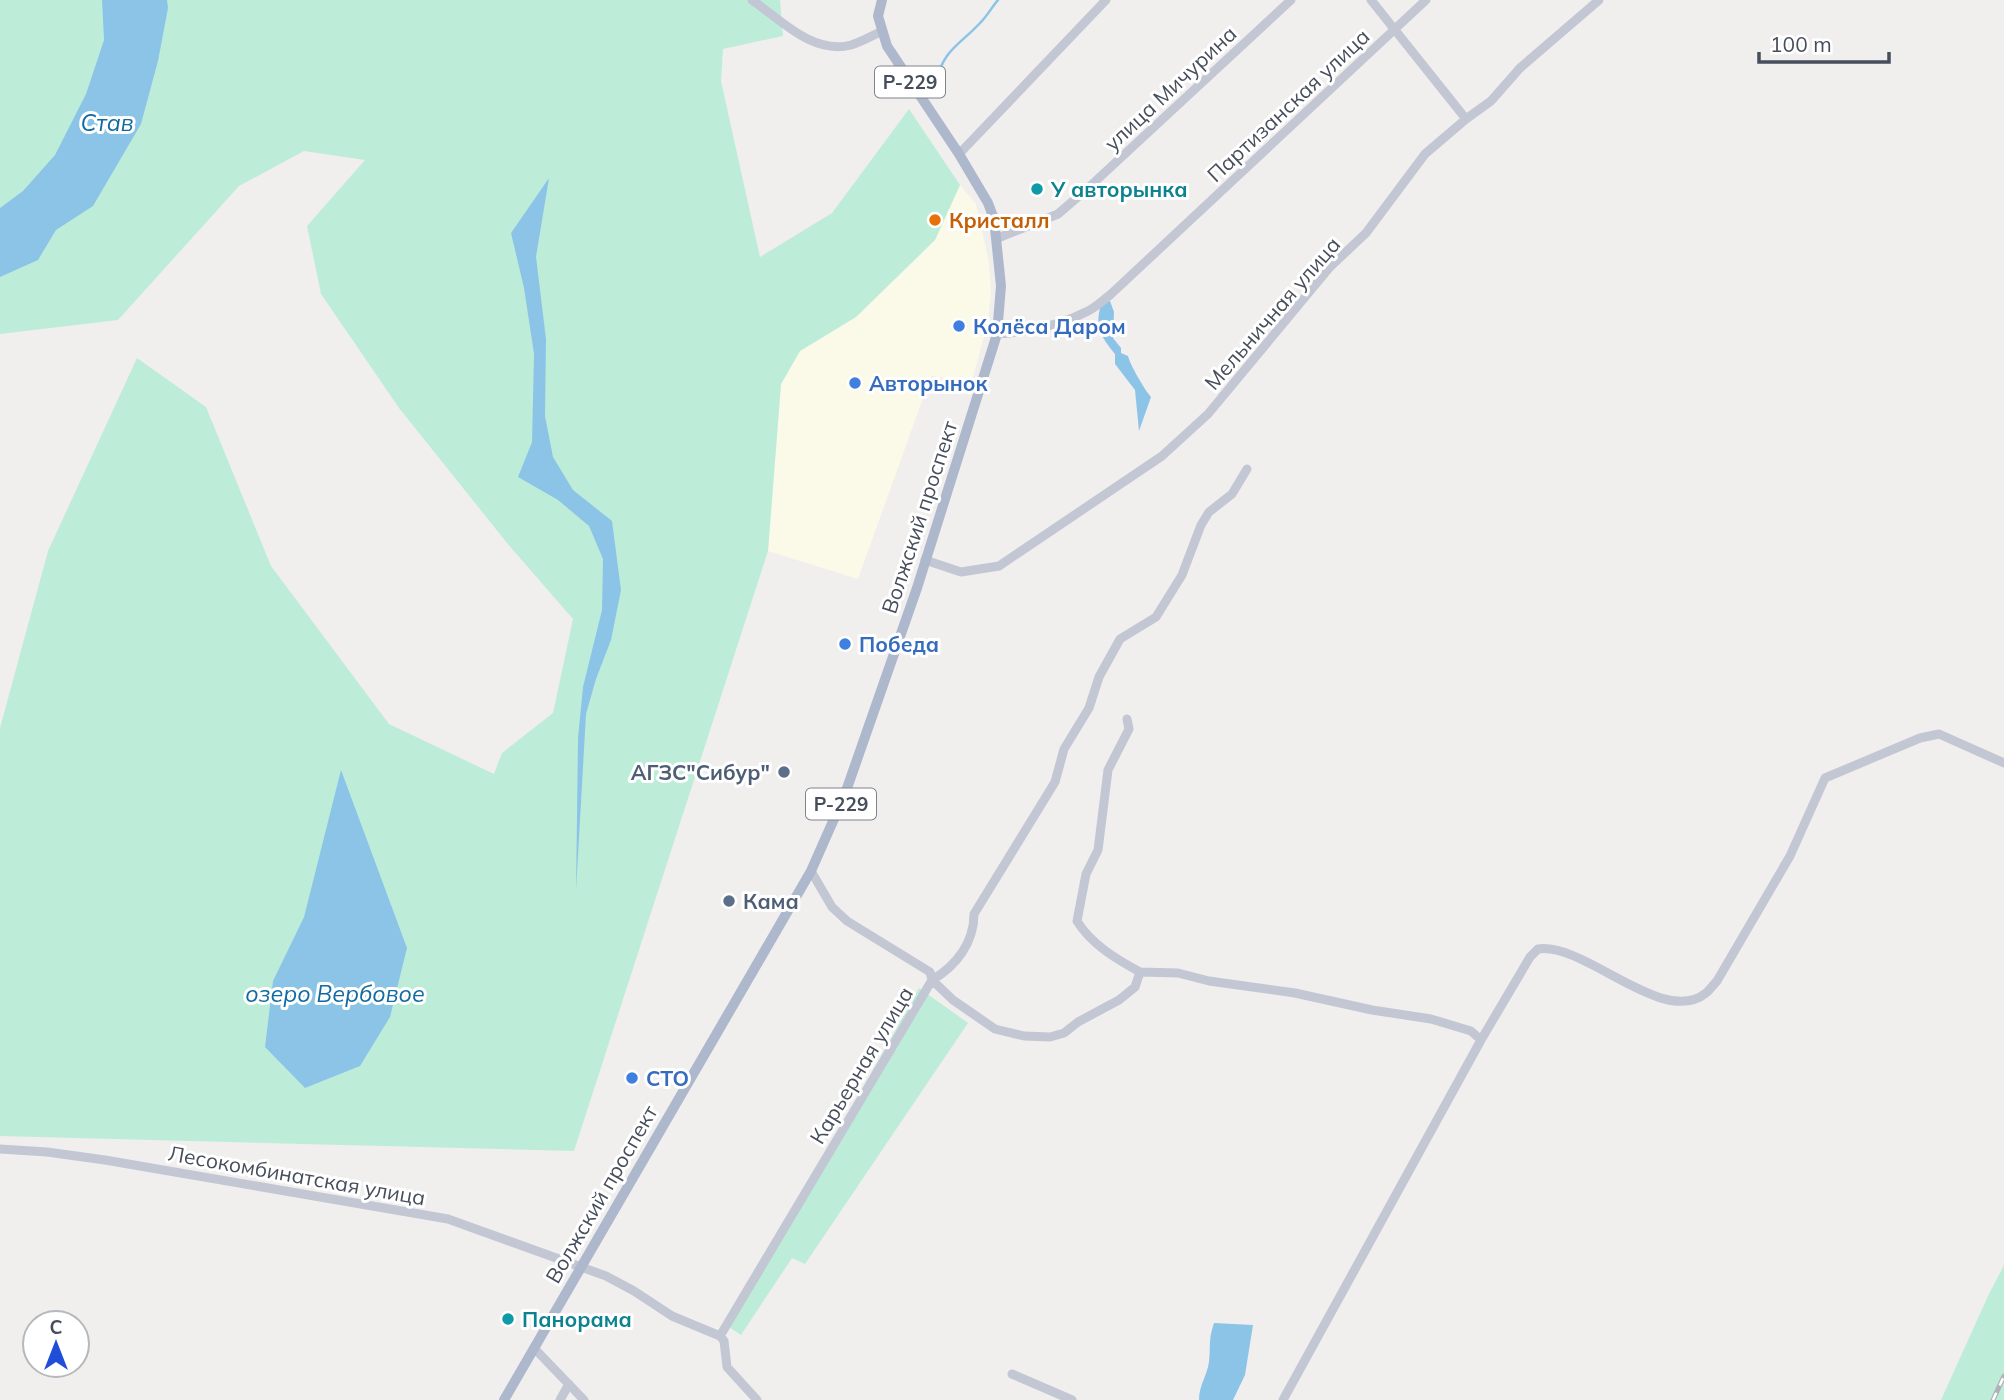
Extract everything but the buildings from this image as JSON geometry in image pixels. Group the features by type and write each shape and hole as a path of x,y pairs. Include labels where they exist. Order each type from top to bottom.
{"main road":[{"name":"Волжский проспект","path":"504,1400 811,870 845,794 998,334 1001,286 998,238 988,203 959,154 899,67 878,16 882,1"}],"street":[{"path":"752,0 815,44 834,47 851,45 882,31"},
{"path":"959,154 1106,0"},
{"name":"улица Мичурина","path":"998,238 1058,214 1291,0"},
{"path":"1371,0 1466,119"},
{"name":"Партизанская улица","path":"998,334 1020,332 1088,311 1110,295 1426,0"},
{"name":"Мельничная улица","path":"925,560 961,572 999,566 1162,456 1208,414 1330,267 1366,233 1424,154 1491,101 1520,68 1598,0"},
{"name":"Карьерная улица","path":"720,1336 932,980 951,966 970,942 974,914 1055,782 1064,749 1089,708 1099,677 1120,639 1156,617 1182,575 1201,525 1209,512 1232,494 1247,469"},
{"path":"1127,719 1129,729 1108,771 1098,850 1086,874 1077,921 1083,931 1114,958 1139,972 1178,973 1209,981 1295,993 1372,1010 1431,1019 1459,1025 1481,1040"},
{"path":"1283,1400 1481,1040 1538,948 1557,948 1647,994 1690,1000 1705,995 1717,981 1790,856 1825,778 1920,738 1939,734 2004,763"},
{"path":"811,870 832,907 840,914 930,972 932,980 977,1018 995,1029 1024,1036 1050,1037 1064,1033 1078,1022 1119,1000 1135,987 1139,972"},
{"name":"Лесокомбинатская улица","path":"0,1149 105,1160 448,1219 606,1276 672,1316 720,1336"},
{"path":"720,1336 724,1341 727,1367 757,1400"},
{"path":"534,1348 584,1400"},
{"path":"1012,1374 1072,1400"},
{"path":"560,1400 569,1384"}],"shaded area":[{"name":"Авторынок","path":"960,185 976,204 989,262 991,294 988,322 972,381 931,376 858,579 768,551 781,384 800,351 856,317 935,240"}],"green space":[{"path":"0,0 780,0 783,36 723,49 721,81 760,257 832,213 909,109 960,185 935,240 856,317 800,351 781,384 768,551 574,1151 0,1136 0,728 48,551 137,358 206,407 271,566 389,724 494,774 502,753 553,713 573,619 507,543 399,408 321,294 307,226 365,160 304,151 239,186 118,320 0,334"},
{"path":"919,988 968,1023 805,1264 792,1258 741,1335 729,1327"},
{"path":"2004,1265 2004,1400 1941,1400 1988,1296"}],"water":[{"name":"Став","path":"102,0 167,0 168,8 158,61 141,124 93,206 56,230 38,260 0,277 0,208 23,191 55,155 86,94 104,40"},
{"path":"549,178 536,257 546,339 545,416 553,457 573,490 612,521 621,590 611,640 586,714 576,891 578,738 583,687 602,610 603,559 589,526 558,500 518,477 532,442 534,354 524,288 511,233"},
{"path":"1110,301 1114,312 1113,338 1121,348 1121,353 1128,356 1151,397 1139,431 1135,390 1115,364 1115,354 1099,326 1101,305"},
{"name":"озеро Вербовое","path":"341,770 407,948 390,1017 360,1066 305,1088 265,1047 273,981 304,917"},
{"path":"1214,1323 1253,1325 1245,1375 1233,1400 1199,1400 1209,1362"}],"waterway":[{"path":"936,83 943,62 953,48 983,20 998,0"}],"railway":[{"path":"1993,1400 2004,1376"}],"place":[{"name":"У авторынка","path":"1037,189"},
{"name":"Кристалл","path":"935,220"},
{"name":"Колёса Даром","path":"959,326"},
{"name":"Авторынок","path":"855,383"},
{"name":"Победа","path":"845,644"},
{"name":"АГЗС\"Сибур\"","path":"784,772"},
{"name":"Кама","path":"729,901"},
{"name":"СТО","path":"632,1078"},
{"name":"Панорама","path":"508,1319"}]}
